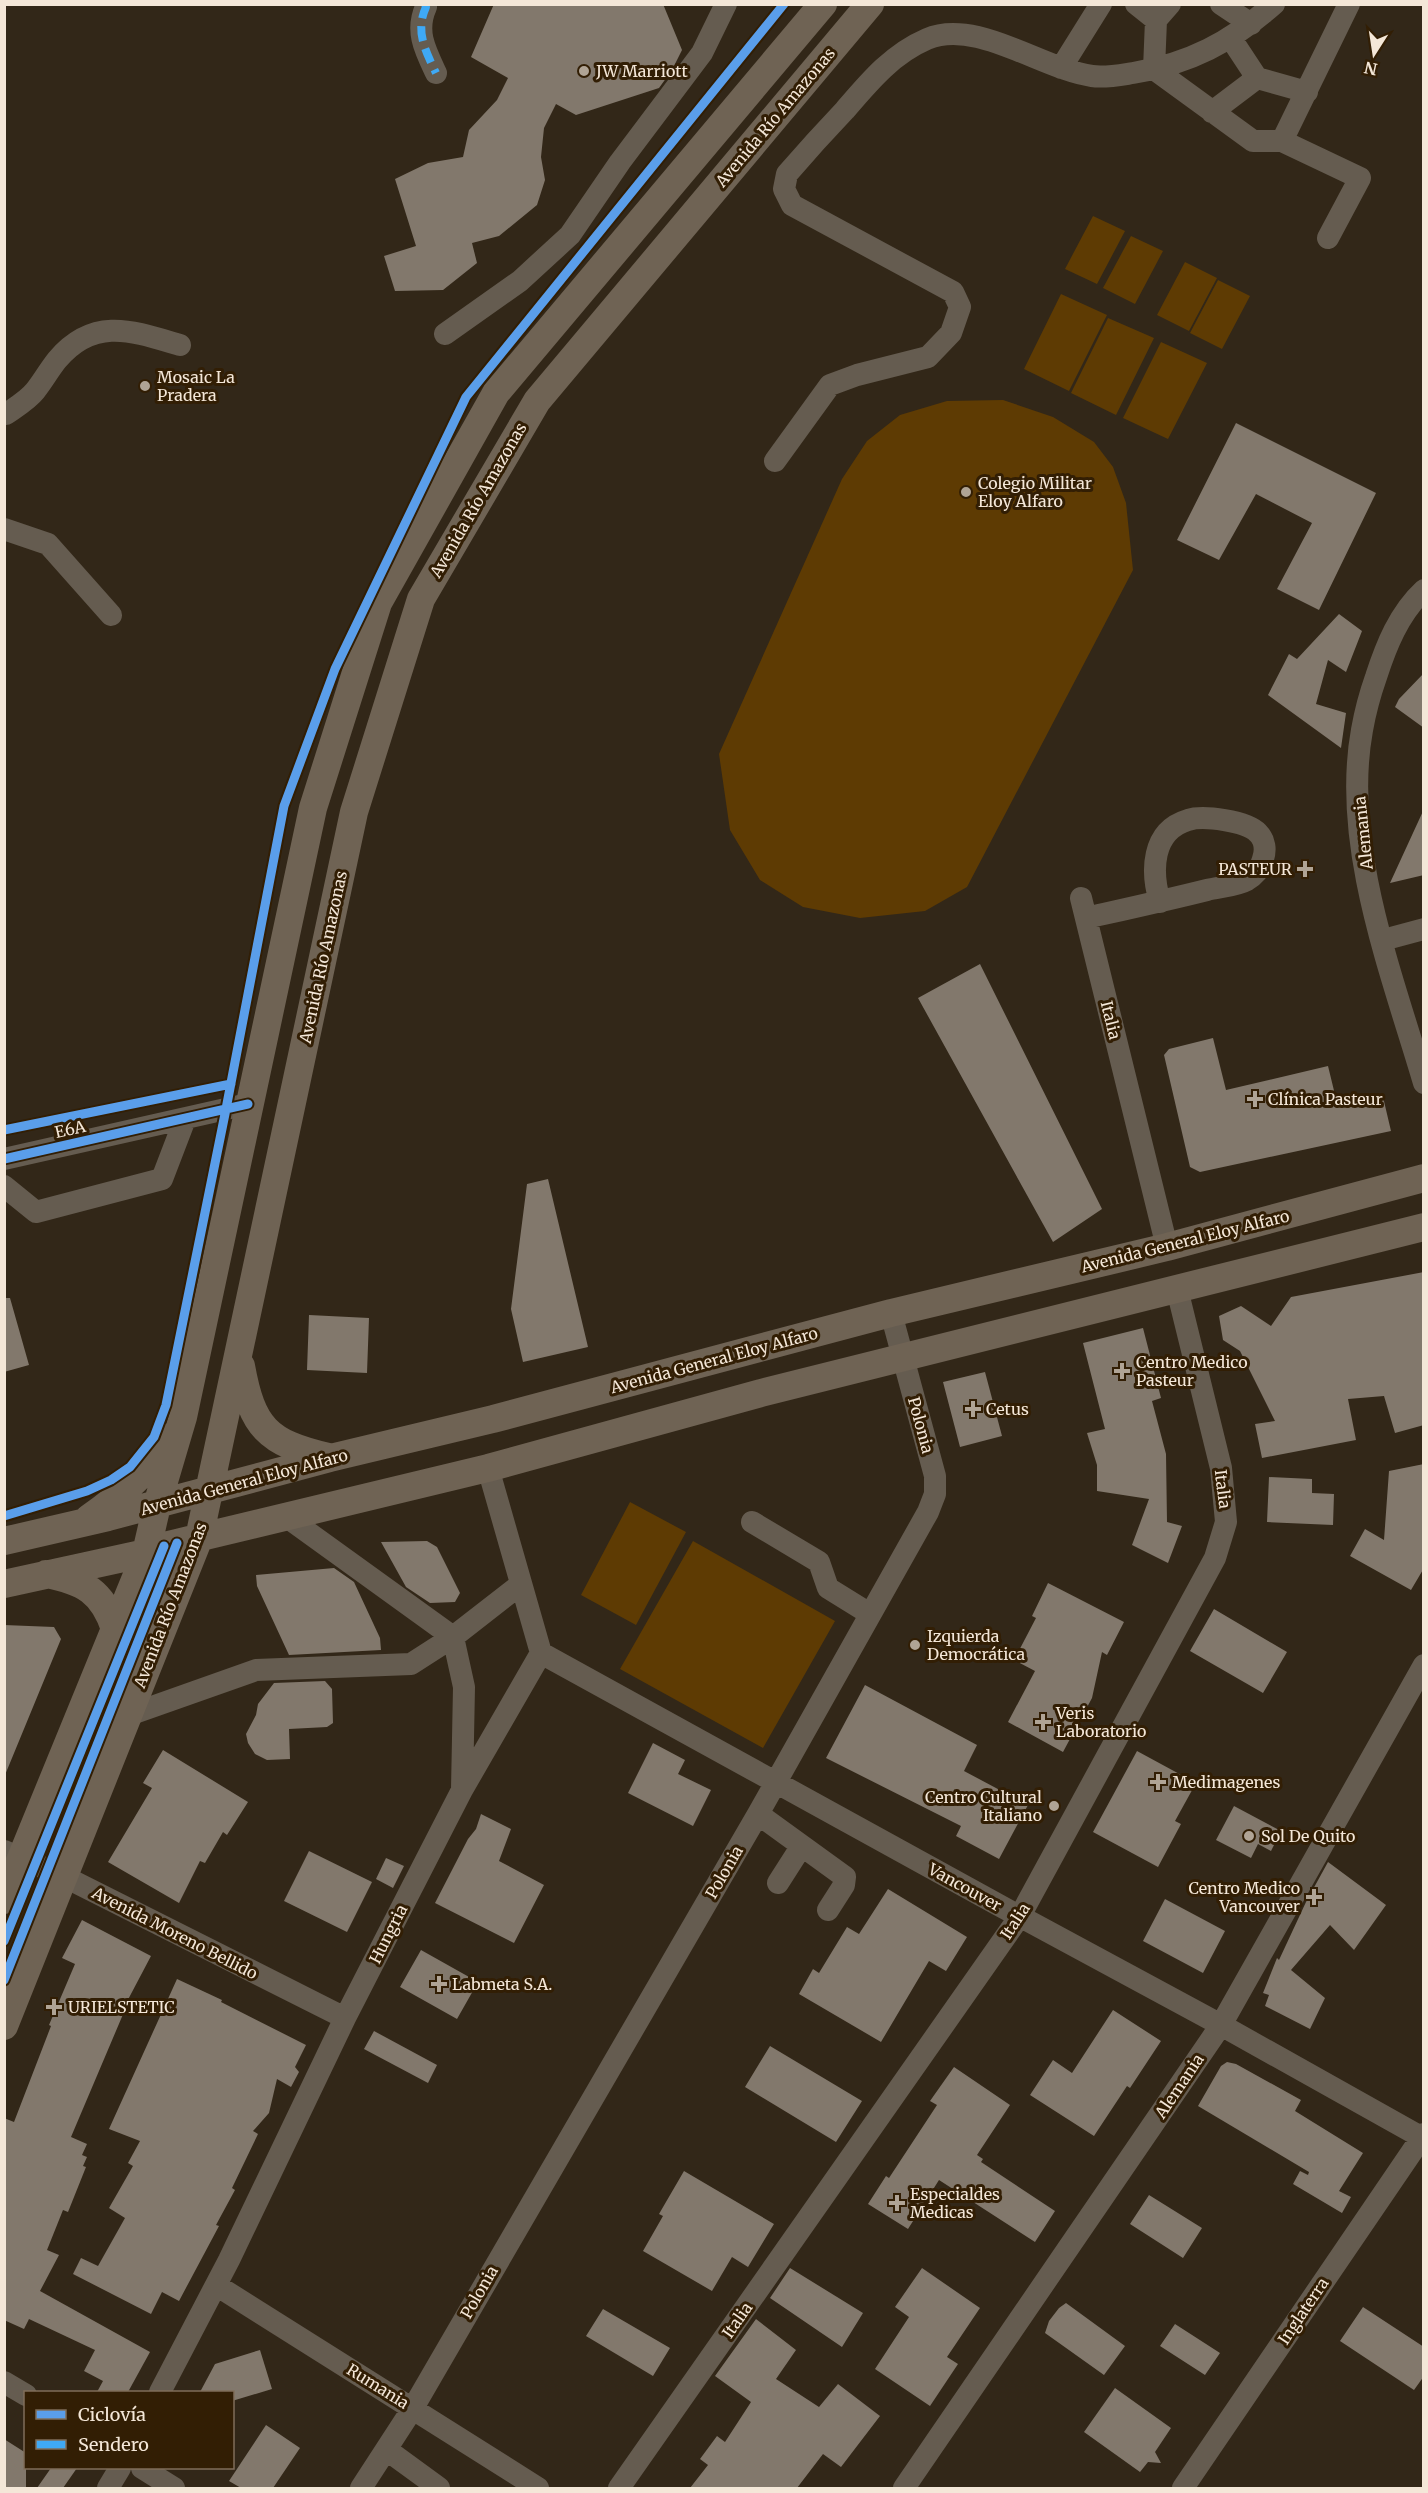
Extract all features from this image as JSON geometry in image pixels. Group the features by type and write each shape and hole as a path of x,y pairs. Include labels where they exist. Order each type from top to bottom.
{"main road":[{"path":"4,1900 13,1854 115,1629 146,1553 157,1505 183,1417 313,808 378,603 496,393 824,4"},
{"name":"Avenida Río Amazonas","path":"4,2026 199,1538 354,812 421,599 537,400 870,4"},
{"name":"Avenida General Eloy Alfaro","path":"4,1541 157,1505 330,1458 493,1419 891,1313 1167,1247 1424,1178"},
{"path":"4,1584 146,1553 164,1546 284,1515 488,1468 761,1393 1424,1227"},
{"path":"239,1354 247,1398 262,1426 288,1446 330,1458"},
{"path":"82,1522 108,1504 140,1474 164,1446 183,1417"},
{"path":"44,1574 76,1581 100,1598 109,1610 115,1629"}],"street":[{"path":"425,4 426,7 420,20 424,48 436,73"},
{"path":"445,334 520,281 570,235 620,162 702,53 726,4"},
{"path":"1061,68 1101,4"},
{"path":"1136,4 1163,12 1154,69"},
{"path":"1221,4 1251,24"},
{"path":"775,461 830,385 857,375 928,357 951,333 960,307 953,292 792,205 784,189 787,174 882,68 896,57 928,39 944,34 963,35 1093,77 1154,69 1196,57 1251,24 1274,4"},
{"path":"1282,141 1349,4"},
{"path":"1230,37 1257,78 1307,92"},
{"path":"1154,69 1253,141 1282,141 1360,178 1328,238"},
{"path":"1212,112 1257,78"},
{"path":"5,416 34,393 62,355 80,339 92,334 114,330 137,332 180,345"},
{"path":"4,529 48,544 111,615"},
{"name":"Alemania","path":"1424,590 1403,615 1384,650 1362,731 1358,809 1365,861 1383,940 1424,1083"},
{"path":"1215,818 1249,827 1258,833 1265,844 1264,856 1259,869 1246,880 1160,902 1155,886 1154,867 1157,850 1167,833 1187,820 1215,818"},
{"name":"Italia","path":"1160,902 1083,908 1167,1247"},
{"path":"1383,940 1424,929"},
{"name":"E6A","path":"4,1159 248,1104"},
{"path":"4,1186 36,1212 162,1179 185,1119"},
{"name":"Italia","path":"619,2488 1020,1916 1206,1575 1223,1536 1227,1507 1221,1468 1177,1288"},
{"name":"Polonia","path":"361,2488 413,2408 758,1814 928,1512 935,1494 935,1476 891,1313"},
{"path":"488,1468 541,1653"},
{"path":"284,1515 453,1637 464,1687 462,1790"},
{"path":"752,1522 819,1562 828,1588 870,1614"},
{"path":"129,1715 256,1670 411,1664 453,1637 520,1584"},
{"name":"Vancouver","path":"541,1653 1422,2135"},
{"name":"Hungria","path":"161,2391 216,2285 345,2019 462,1790 541,1653"},
{"name":"Alemania","path":"904,2488 1221,2025 1424,1665"},
{"path":"758,1814 845,1877 844,1885 828,1910"},
{"path":"778,1882 801,1846"},
{"name":"Avenida Moreno Bellido","path":"13,1854 63,1876 345,2019"},
{"name":"Inglaterra","path":"1183,2488 1422,2135"},
{"name":"Rumania","path":"216,2285 538,2488"},
{"path":"4,2382 24,2394"},
{"path":"387,2450 439,2488"},
{"path":"108,2488 119,2469"},
{"path":"144,2469 174,2488"}],"shaded area":[{"path":"1093,216 1125,231 1097,284 1065,269"},
{"path":"1131,236 1163,251 1135,304 1103,288"},
{"path":"1185,262 1217,278 1189,331 1157,315"},
{"path":"1218,280 1250,296 1222,349 1190,333"},
{"path":"1061,294 1107,315 1069,391 1024,369"},
{"path":"1108,318 1154,338 1116,415 1071,393"},
{"path":"1161,342 1207,363 1168,439 1123,418"},
{"path":"1003,400 1053,417 1094,442 1113,467 1126,503 1133,570 967,887 925,911 860,918 803,907 760,880 730,830 719,754 842,479 867,441 900,415 947,401"},
{"path":"630,1502 686,1532 636,1625 581,1595"},
{"path":"693,1541 835,1621 763,1748 620,1669"}],"building":[{"path":"494,4 663,4 682,50 672,70 659,88 576,115 556,104 544,128 541,157 545,180 537,205 499,236 472,243 477,263 443,290 395,291 384,256 416,246 395,179 428,163 463,157 469,130 497,100 508,78 471,57"},
{"path":"1236,423 1376,493 1319,610 1277,589 1312,523 1256,494 1219,560 1177,540"},
{"path":"1339,614 1362,631 1346,672 1328,660 1316,704 1346,713 1341,748 1268,695 1289,654 1297,659"},
{"path":"1424,673 1424,728 1395,707 1399,699"},
{"path":"1424,809 1424,875 1390,883"},
{"path":"980,964 1102,1209 1053,1242 918,998"},
{"name":"Clínica Pasteur","path":"1213,1038 1226,1090 1328,1066 1338,1107 1383,1097 1391,1131 1200,1172 1190,1167 1164,1055 1169,1049"},
{"path":"548,1179 588,1347 523,1362 511,1309 527,1184"},
{"path":"1424,1272 1424,1425 1395,1433 1384,1396 1348,1399 1356,1440 1262,1458 1255,1424 1275,1421 1240,1351 1223,1340 1219,1316 1241,1306 1271,1326 1291,1297"},
{"path":"4,1298 10,1298 29,1365 4,1372"},
{"path":"309,1315 369,1318 367,1373 307,1370"},
{"path":"1143,1328 1161,1398 1152,1401 1166,1454 1167,1522 1182,1526 1168,1563 1132,1545 1149,1499 1097,1491 1097,1465 1087,1433 1105,1429 1083,1343"},
{"name":"Cetus","path":"985,1372 1002,1436 960,1447 943,1382"},
{"path":"1424,1464 1424,1568 1411,1590 1350,1556 1365,1529 1384,1540 1389,1471"},
{"path":"1269,1477 1312,1479 1312,1493 1334,1494 1333,1525 1267,1522"},
{"path":"427,1541 437,1547 460,1593 455,1602 430,1603 406,1587 381,1542"},
{"path":"334,1568 354,1582 380,1638 381,1650 289,1655 257,1586 256,1575"},
{"path":"1048,1583 1124,1622 1107,1655 1102,1652 1092,1698 1063,1752 1008,1722 1035,1671 1014,1660 1036,1618 1032,1616"},
{"path":"1214,1609 1287,1652 1263,1693 1190,1651"},
{"path":"4,1625 54,1627 61,1639 5,1775"},
{"path":"325,1681 332,1689 333,1723 327,1727 289,1729 290,1759 267,1760 255,1754 248,1743 246,1734 256,1715 258,1704 274,1683"},
{"path":"865,1685 977,1745 964,1771 1028,1805 999,1859 956,1836 961,1826 826,1758"},
{"path":"653,1743 685,1760 678,1774 711,1790 693,1826 628,1793"},
{"path":"163,1750 248,1802 227,1835 223,1832 205,1863 200,1861 179,1903 108,1862 152,1788 143,1783"},
{"path":"1137,1751 1196,1783 1175,1821 1181,1824 1158,1867 1093,1832"},
{"name":"Sol De Quito","path":"1234,1806 1281,1831 1271,1851 1258,1844 1251,1858 1216,1840"},
{"path":"481,1814 511,1829 499,1861 544,1885 514,1943 435,1903 468,1839 476,1829"},
{"path":"309,1851 372,1882 347,1932 284,1901"},
{"path":"386,1858 404,1866 393,1888 376,1879"},
{"path":"1328,1862 1386,1905 1354,1950 1330,1925 1291,1970 1325,1998 1310,2029 1265,2006 1269,1995 1263,1993 1277,1958 1279,1960"},
{"path":"888,1889 967,1937 946,1971 929,1961 881,2042 799,1994 813,1969 819,1973 847,1927 859,1934"},
{"path":"1165,1899 1225,1931 1203,1973 1143,1941"},
{"path":"82,1920 151,1956 122,2011 124,2012 71,2137 87,2144 82,2155 87,2157 83,2166 86,2167 68,2212 63,2210 47,2250 59,2255 40,2291 150,2352 129,2391 98,2391 103,2381 84,2371 95,2350 29,2319 24,2329 4,2320 4,2118 14,2122 51,2026 49,2025 75,1964 62,1958"},
{"name":"Labmeta S.A.","path":"421,1950 478,1982 457,2019 400,1987"},
{"path":"177,1979 222,2000 221,2002 306,2045 295,2067 299,2072 291,2087 277,2079 269,2113 253,2131 258,2134 232,2188 235,2190 216,2225 219,2226 179,2301 162,2292 151,2314 73,2274 81,2258 98,2266 125,2218 109,2208 133,2166 128,2163 140,2141 109,2129"},
{"path":"1113,2010 1161,2041 1130,2088 1127,2086 1094,2136 1030,2095 1053,2060 1072,2073"},
{"path":"374,2031 437,2065 428,2083 364,2049"},
{"path":"770,2046 862,2101 836,2142 745,2087"},
{"path":"1227,2062 1236,2064 1301,2100 1295,2111 1363,2153 1339,2191 1351,2197 1342,2213 1293,2184 1300,2171 1308,2175 1309,2172 1198,2106 1221,2066"},
{"path":"954,2067 1010,2105 977,2155 983,2159 981,2162 1055,2211 1035,2242 939,2180 908,2229 868,2204 886,2176 889,2178 937,2105 930,2101"},
{"path":"684,2171 774,2224 748,2267 732,2257 712,2291 643,2251 663,2216 659,2214"},
{"path":"1149,2195 1202,2228 1183,2258 1130,2224"},
{"path":"790,2268 863,2313 842,2347 770,2298"},
{"path":"922,2268 980,2308 947,2357 958,2364 930,2406 875,2369 909,2317 895,2307"},
{"path":"1066,2303 1125,2346 1104,2375 1045,2333 1049,2321"},
{"path":"1363,2307 1424,2347 1424,2376 1414,2390 1340,2341"},
{"path":"603,2309 670,2348 653,2376 586,2336"},
{"path":"756,2319 796,2350 776,2379 819,2407 838,2384 880,2416 841,2467 823,2454 797,2488 690,2488 708,2465 700,2459 717,2436 725,2442 751,2402 715,2376"},
{"path":"1175,2324 1220,2353 1205,2375 1160,2346"},
{"path":"260,2350 272,2389 234,2400 234,2391 201,2391 215,2364"},
{"path":"1115,2388 1171,2428 1155,2452 1161,2463 1148,2462 1140,2472 1084,2432"},
{"path":"266,2425 300,2448 273,2488 241,2488 229,2481"},
{"path":"4,2439 24,2452 26,2488 4,2488"},
{"path":"50,2469 76,2469 63,2488 37,2488"}],"marked path":[{"path":"425,4 421,32 436,73"}],"cycle path":[{"path":"4,1516 87,1491 111,1480 130,1467 154,1437 166,1405 284,806 335,669 466,397 784,4"},
{"path":"4,1130 231,1084"},
{"path":"4,1159 248,1104"},
{"path":"4,1980 177,1543"},
{"path":"4,1941 164,1546"}],"place":[{"name":"JW Marriott","path":"584,71"},
{"name":"Mosaic La Pradera","path":"145,386"},
{"name":"Colegio Militar Eloy Alfaro","path":"966,492"},
{"name":"PASTEUR","path":"1305,869"},
{"name":"Clínica Pasteur","path":"1255,1099"},
{"name":"Centro Medico Pasteur","path":"1122,1371"},
{"name":"Cetus","path":"973,1409"},
{"name":"Izquierda Democrática","path":"915,1645"},
{"name":"Veris Laboratorio","path":"1043,1722"},
{"name":"Medimagenes","path":"1158,1782"},
{"name":"Centro Cultural Italiano","path":"1054,1806"},
{"name":"Sol De Quito","path":"1249,1836"},
{"name":"Centro Medico Vancouver","path":"1314,1897"},
{"name":"Labmeta S.A.","path":"439,1984"},
{"name":"URIELSTETIC","path":"54,2007"},
{"name":"Especialdes Medicas","path":"897,2203"}]}
